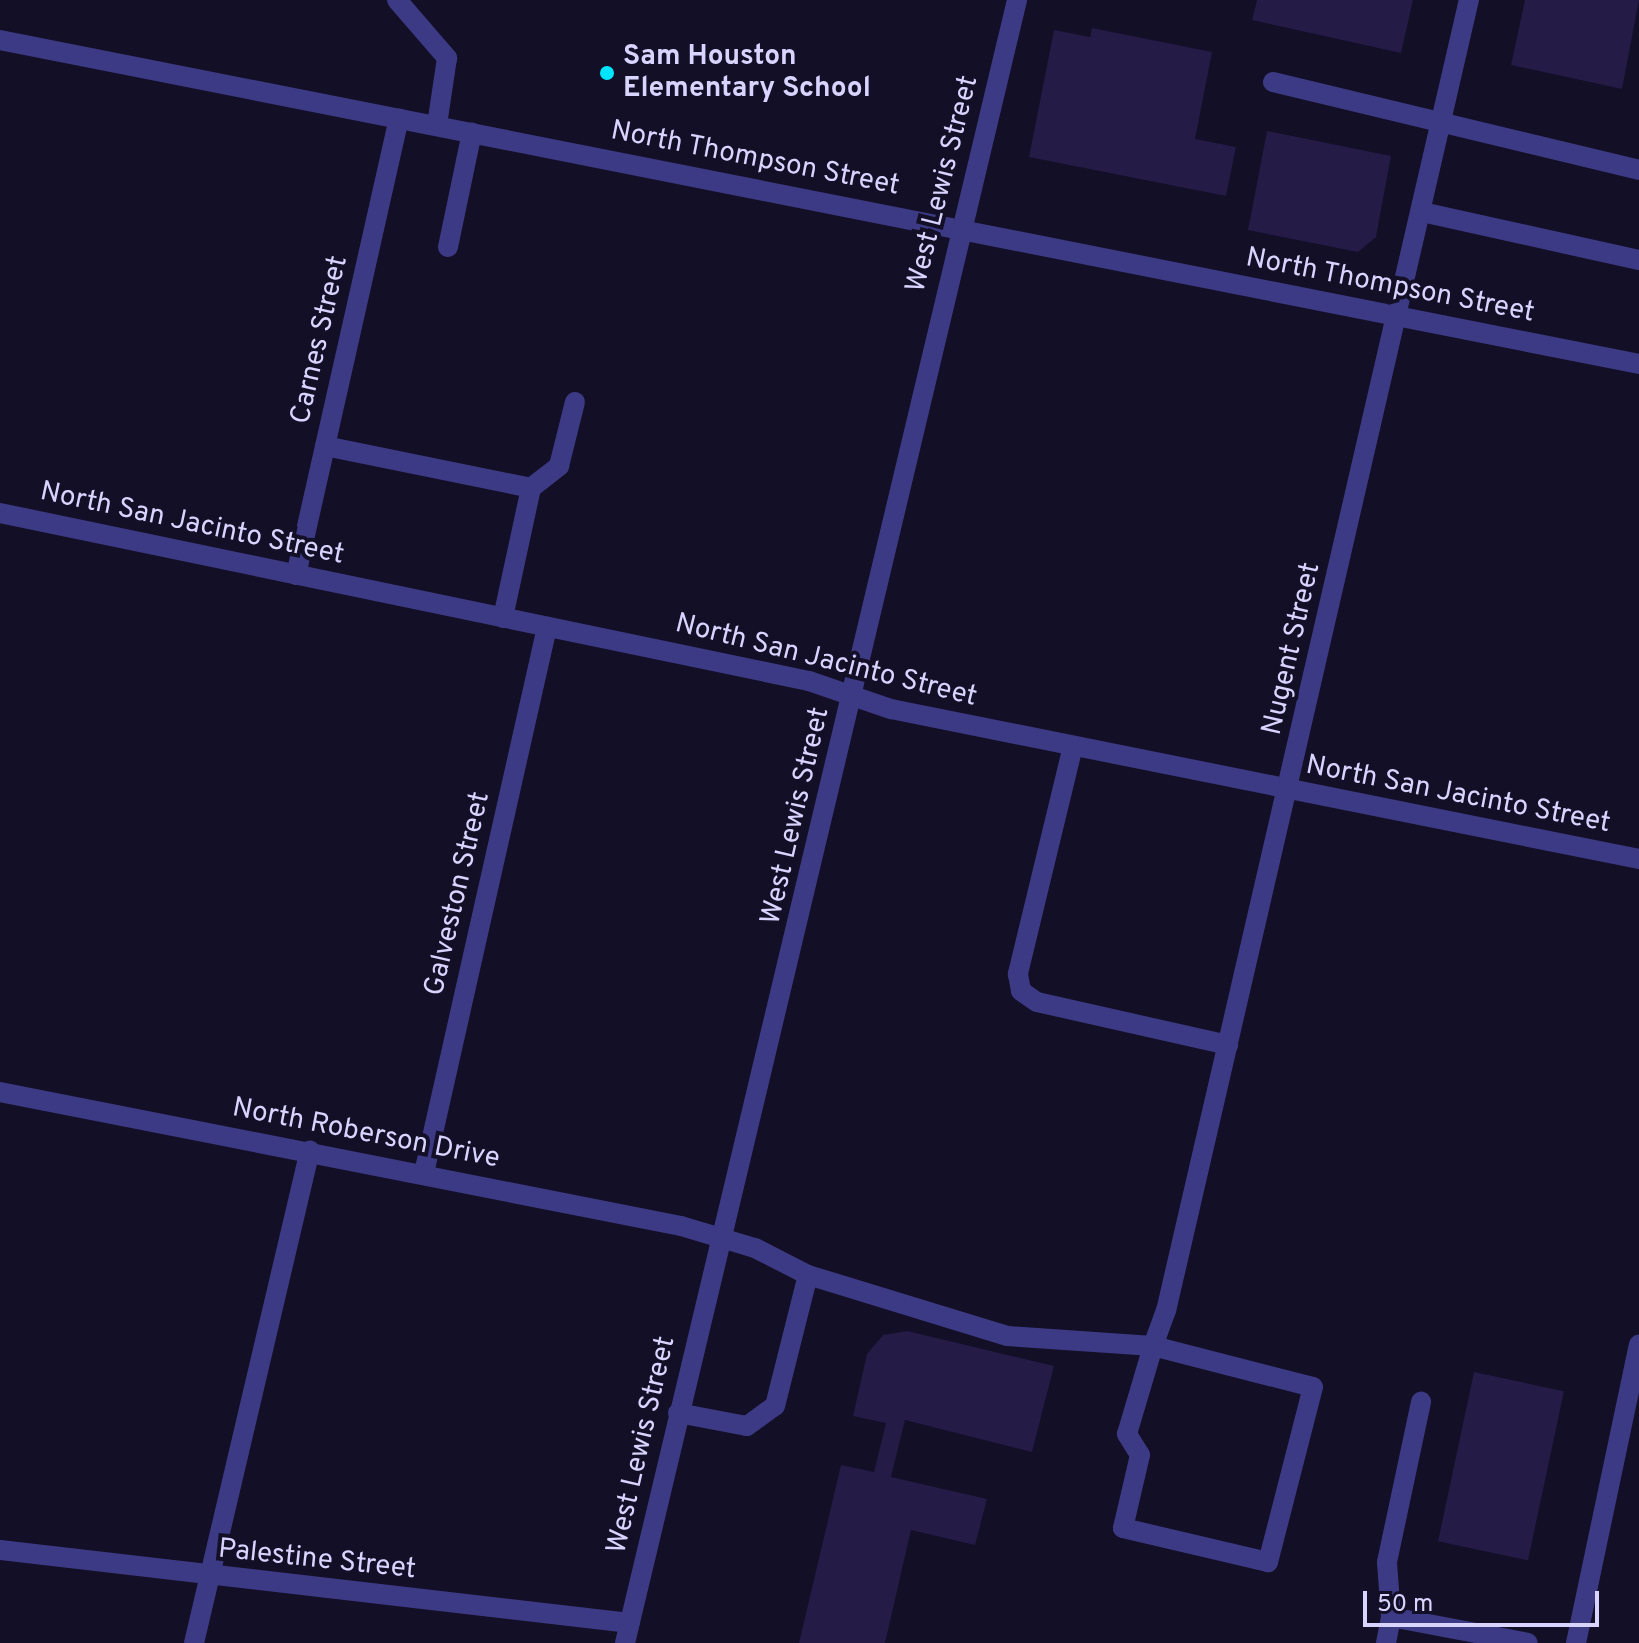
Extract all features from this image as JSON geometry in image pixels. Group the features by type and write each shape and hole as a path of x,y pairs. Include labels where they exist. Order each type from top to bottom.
{"street":[{"path":"397,0 447,58 437,125"},
{"name":"West Lewis Street","path":"627,1633 720,1238 794,951 960,229 1017,0"},
{"name":"Nugent Street","path":"1153,1346 1166,1311 1469,0"},
{"name":"North Thompson Street","path":"0,40 1639,364"},
{"path":"1273,82 1639,170"},
{"name":"Carnes Street","path":"296,575 399,118"},
{"path":"448,247 472,132"},
{"path":"1422,212 1639,260"},
{"path":"503,618 531,488 559,466 575,402"},
{"path":"325,446 531,488"},
{"name":"North San Jacinto Street","path":"0,513 809,681 891,709 1639,859"},
{"name":"Galveston Street","path":"424,1173 547,627"},
{"path":"1073,746 1018,974 1021,991 1037,1002 1228,1045"},
{"name":"North Roberson Drive","path":"0,1092 424,1173 720,1238 755,1248 808,1275 1007,1336 1153,1346 1313,1387 1268,1562 1123,1528 1140,1455 1127,1434 1153,1346"},
{"path":"194,1643 310,1150"},
{"path":"678,1413 747,1426 775,1406 808,1275"},
{"path":"1576,1643 1639,1345"},
{"path":"1386,1643 1391,1617 1387,1562 1421,1402"},
{"name":"Palestine Street","path":"0,1550 627,1633"},
{"path":"1391,1617 1528,1643"}],"building":[{"path":"1257,0 1413,0 1401,53 1252,20"},
{"path":"1525,0 1639,0 1622,89 1511,65"},
{"path":"1092,28 1212,52 1195,139 1236,147 1226,196 1029,157 1054,30 1090,37"},
{"path":"1267,131 1391,156 1376,237 1358,252 1248,230"},
{"path":"907,1331 1054,1366 1032,1452 905,1420 891,1477 987,1499 975,1545 911,1530 885,1643 799,1643 841,1465 874,1472 886,1423 853,1416 867,1354 883,1335"},
{"path":"1474,1372 1564,1391 1528,1560 1438,1541"}],"place":[{"name":"Sam Houston Elementary School","path":"607,73"}]}
